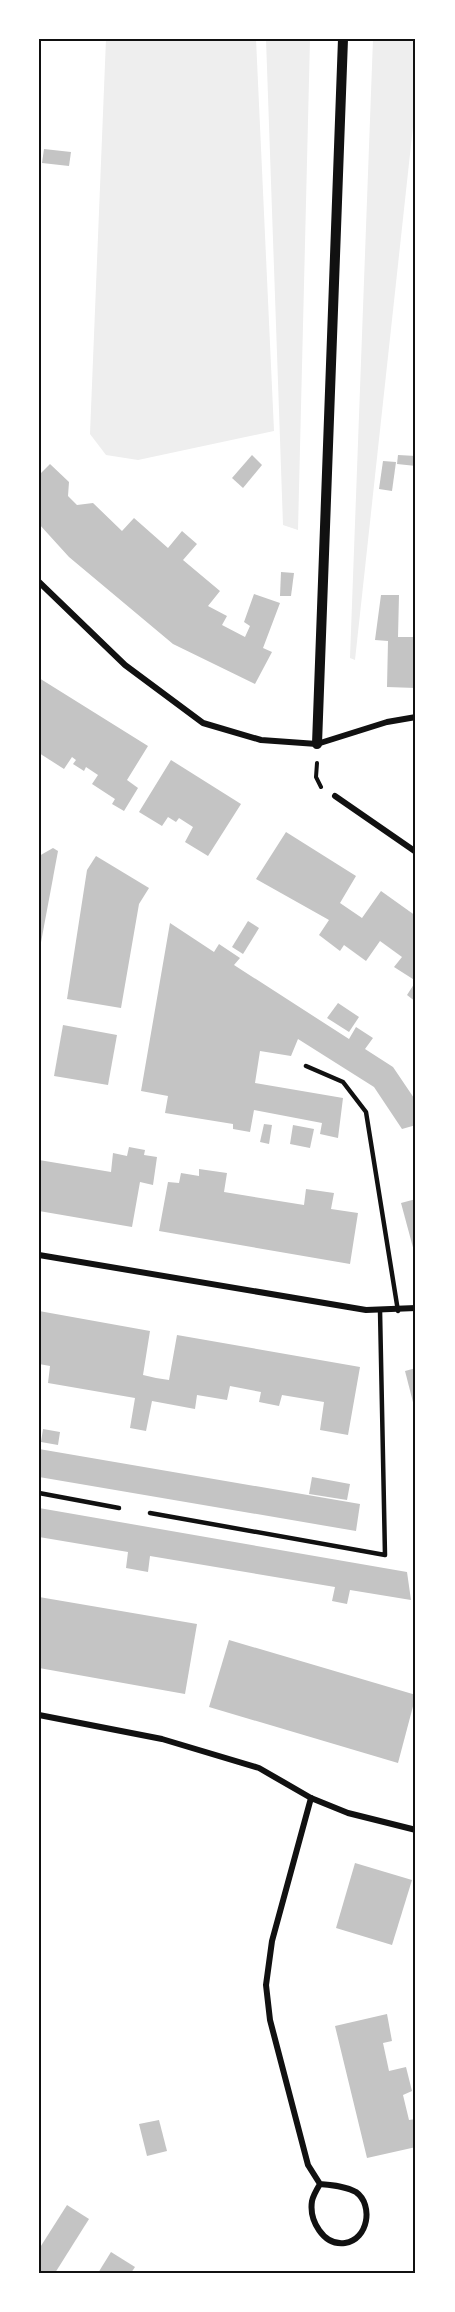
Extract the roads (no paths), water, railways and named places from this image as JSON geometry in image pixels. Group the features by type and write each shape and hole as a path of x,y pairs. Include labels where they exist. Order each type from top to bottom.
{"street":[{"path":"317,744 343,39"},
{"path":"39,582 125,665 203,723 261,740 317,744 387,722 416,717"},
{"path":"334,796 416,852"},
{"path":"39,1255 380,1310 398,1311 416,1308"},
{"path":"39,1715 162,1739 259,1768 311,1798 348,1813 416,1830"},
{"path":"311,1798 272,1941 266,1985 270,2020 308,2165 320,2184 355,2192 363,2200 367,2213 366,2225 358,2236 345,2243 331,2241 319,2231 313,2218 312,2201 320,2184"}],"lane":[{"path":"306,1066 342,1082 366,1112 398,1311"},
{"path":"150,1513 385,1555 380,1310"},
{"path":"39,1493 119,1508"}]}
